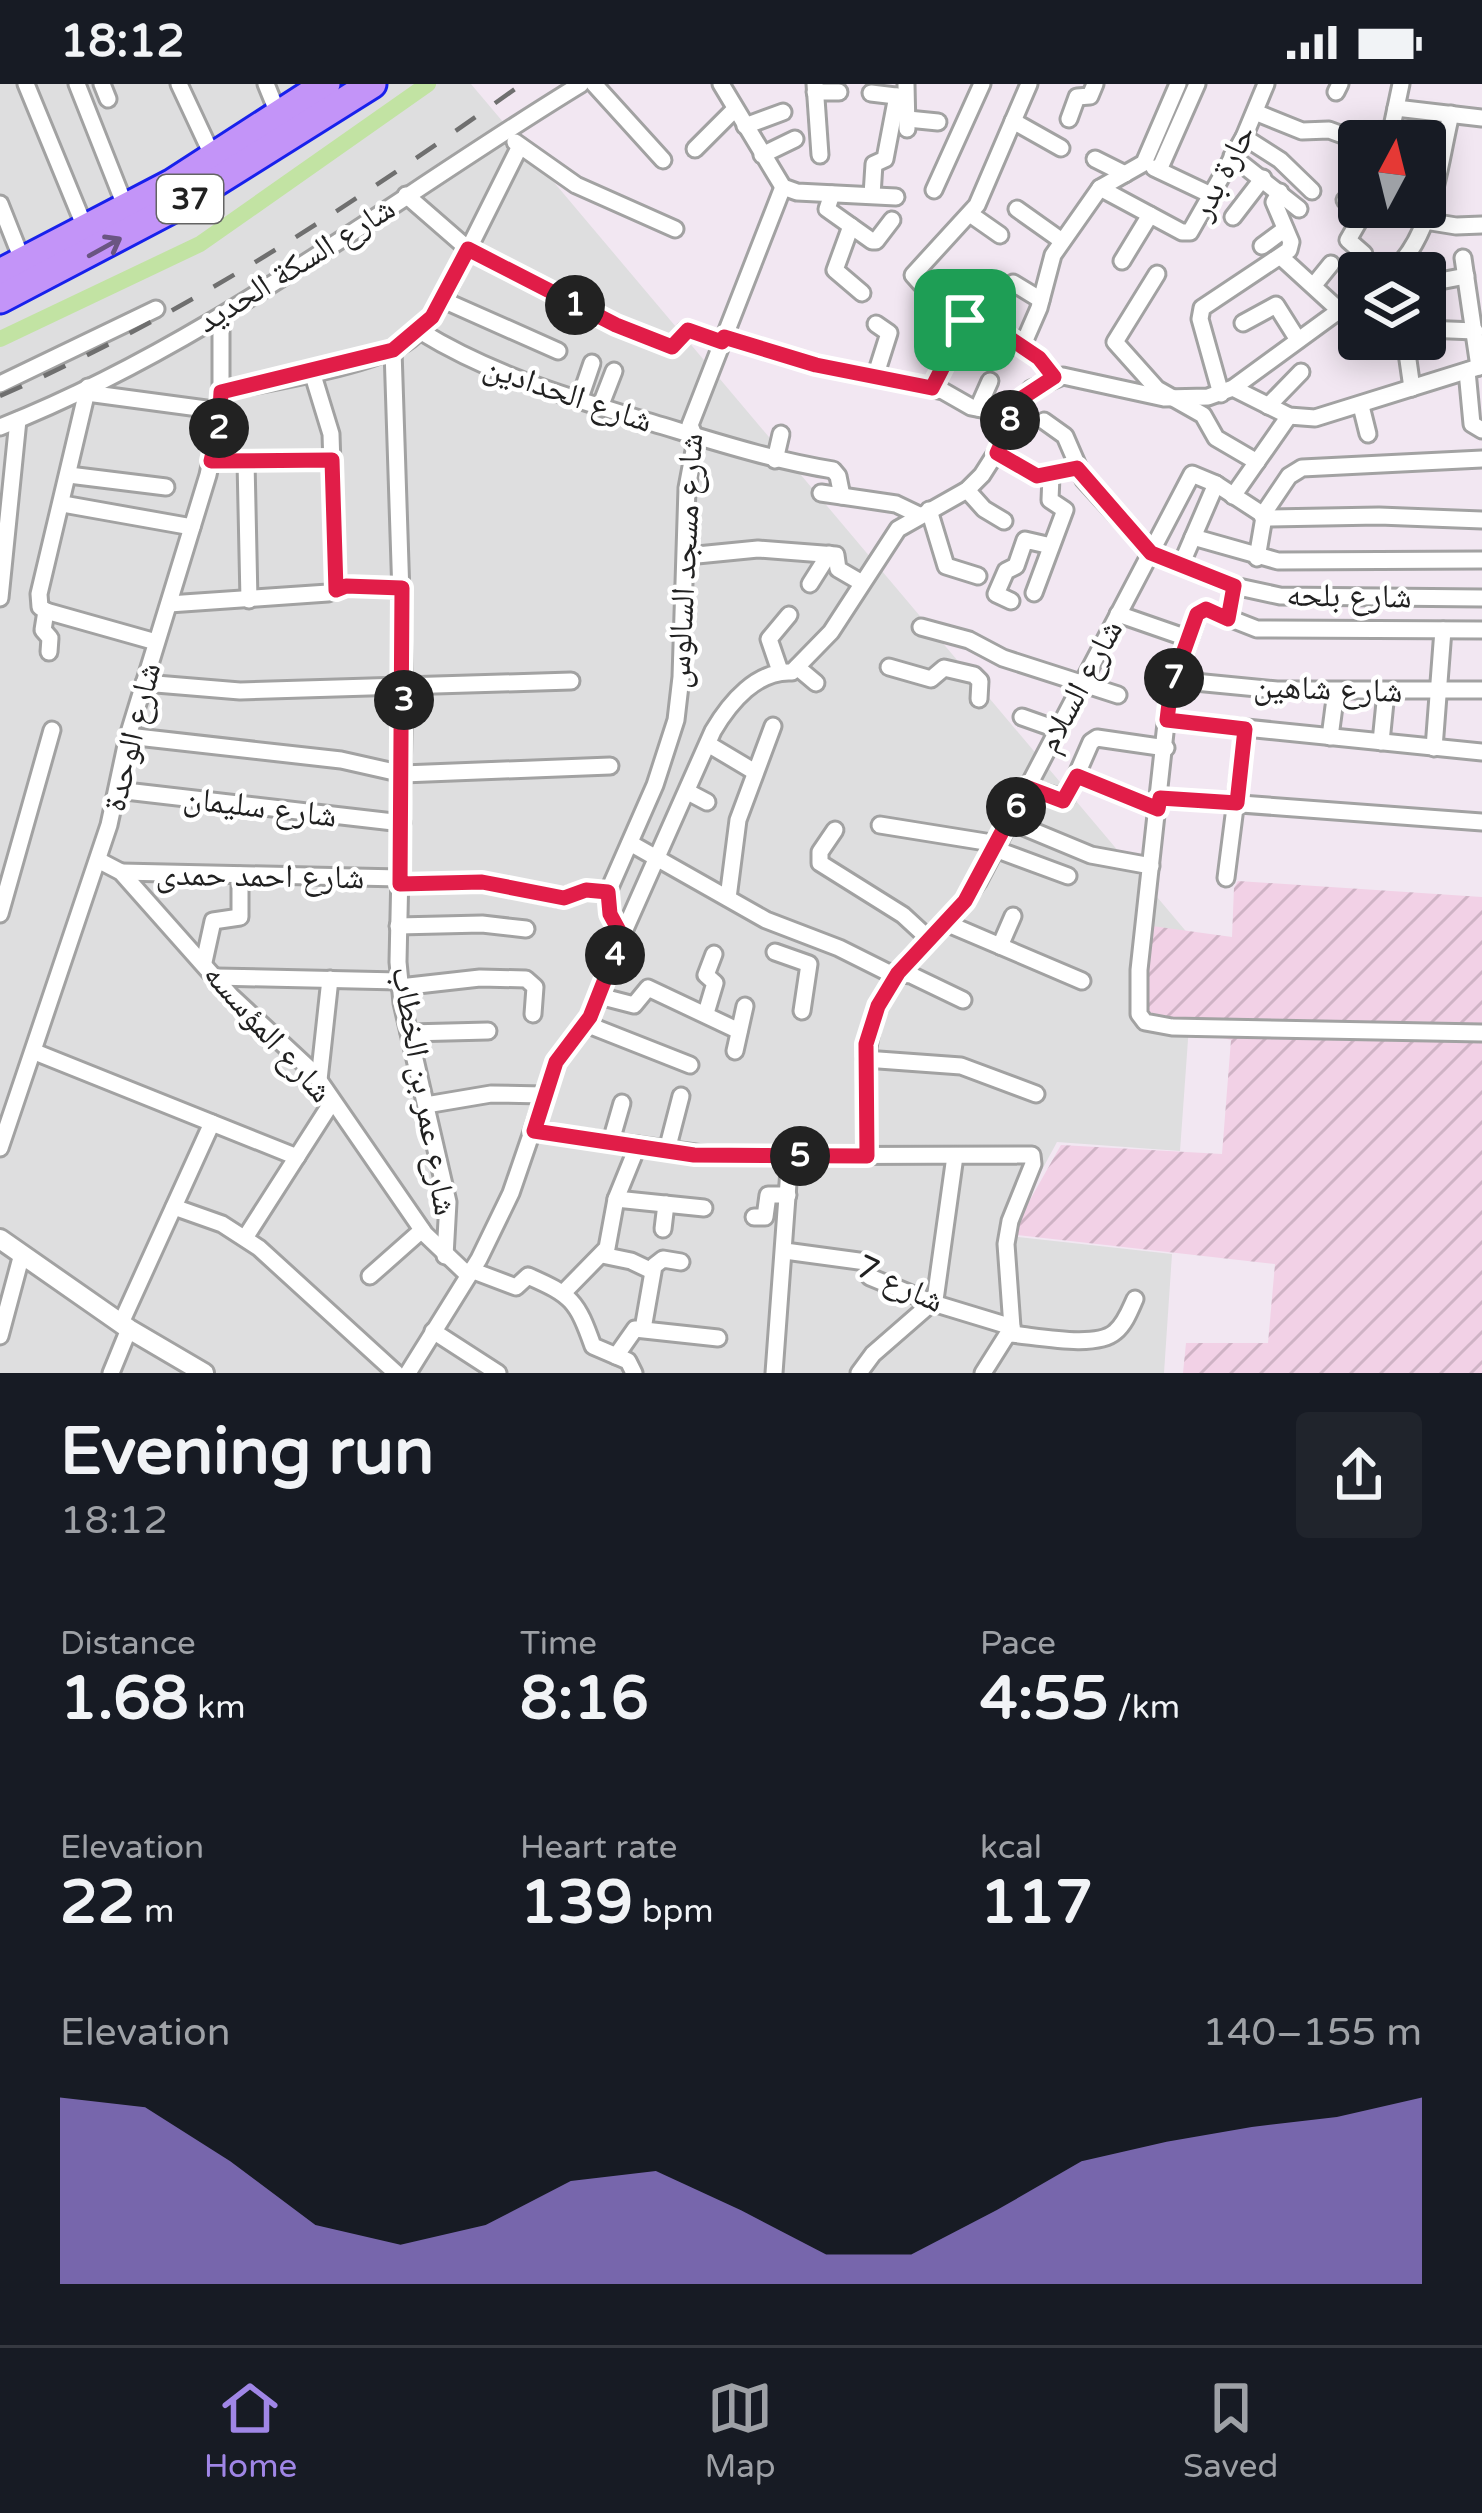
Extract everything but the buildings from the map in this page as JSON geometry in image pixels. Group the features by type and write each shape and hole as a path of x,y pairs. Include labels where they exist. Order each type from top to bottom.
{"highway":[{"name":"37","path":"12,268 214,159 326,84"},
{"name":"37","path":"0,299 179,206 372,84"}],"street":[{"path":"26,84 86,230"},
{"path":"77,84 127,208"},
{"path":"179,84 214,159"},
{"path":"266,84 278,116"},
{"name":"شارع السكة الحديد","path":"0,427 88,390 221,316 581,84"},
{"path":"594,84 663,160"},
{"path":"721,84 783,187 896,196"},
{"path":"934,190 979,115 982,84"},
{"path":"1029,84 1013,121 997,182 913,276 921,284 932,280 944,287 943,302 1022,347 1046,364 1054,377"},
{"path":"1069,118 1077,97 1091,95 1095,84"},
{"path":"1151,167 1178,84"},
{"path":"1151,167 1197,84"},
{"name":"حارة بدر","path":"1100,188 1190,232 1244,137 1266,84"},
{"path":"1393,120 1399,85"},
{"path":"820,155 815,88 839,92"},
{"path":"871,93 903,93"},
{"path":"903,93 907,124 938,122"},
{"path":"872,195 874,164 885,159 903,93"},
{"path":"1396,108 1482,118"},
{"path":"695,149 735,110"},
{"path":"745,126 783,112"},
{"path":"1255,112 1307,133 1338,133"},
{"path":"1446,135 1451,115"},
{"path":"1013,121 1061,148"},
{"path":"503,131 576,184 675,229"},
{"path":"1244,137 1280,160 1306,185 1289,200 1274,202 1291,246 1202,308 1200,319 1227,391 1289,416 1327,417 1476,368"},
{"path":"762,155 795,139"},
{"path":"221,392 393,350 420,331 442,300 520,146"},
{"path":"1232,156 1289,200"},
{"path":"1095,159 1125,175"},
{"path":"1022,347 1041,299 1048,265 1100,188 1151,167 1211,195"},
{"path":"1233,217 1263,178"},
{"name":"شارع مسجد السالوس","path":"608,892 672,742 681,677 687,488 696,436 690,425 783,187"},
{"path":"832,194 827,209 874,242 892,220"},
{"path":"406,196 468,249 616,325 672,347 686,330 816,365 932,388 978,408 1012,415"},
{"path":"0,204 12,268"},
{"path":"1017,209 1062,241"},
{"path":"970,214 1000,235"},
{"path":"1122,261 1150,215"},
{"path":"1446,224 1482,225"},
{"path":"851,226 835,270 862,293"},
{"path":"1355,228 1348,240 1362,252"},
{"path":"1262,247 1285,229"},
{"path":"1281,256 1338,309"},
{"path":"1463,258 1474,331 1472,424 1482,430"},
{"path":"1314,285 1331,265"},
{"path":"1157,274 1115,339 1157,389 1208,419 1216,438 1257,461"},
{"path":"1446,280 1466,276"},
{"path":"1013,283 1041,299"},
{"path":"932,388 983,295"},
{"path":"442,300 558,351"},
{"path":"1243,323 1276,305 1298,340"},
{"path":"0,384 156,309"},
{"path":"409,1373 512,1193 556,1062 586,1024 731,704 754,683 788,669 832,632 891,536 967,490 997,453 1012,415 1031,389 1054,377 1072,377 1174,400 1227,391 1338,311"},
{"name":"شارع الوحدة","path":"0,1148 98,860 128,736 211,461 221,411 221,316"},
{"path":"874,377 889,333 876,324"},
{"path":"1446,329 1474,331"},
{"name":"شارع الحدادين","path":"420,331 488,369 600,407 666,436 696,436 775,460 836,471 842,496"},
{"name":"شارع عمر بن الخطاب","path":"393,350 404,687 399,984 448,1202 446,1256"},
{"path":"1408,360 1412,388"},
{"path":"579,401 592,363"},
{"path":"600,407 614,371"},
{"path":"312,372 331,434 336,590"},
{"path":"1268,406 1300,372"},
{"path":"978,408 990,381"},
{"path":"156,642 40,607 88,390 221,411"},
{"path":"1361,406 1367,434"},
{"path":"1234,496 1289,416"},
{"path":"0,598 18,420"},
{"path":"1044,422 1064,436 1077,468 1151,553"},
{"path":"775,460 781,434"},
{"path":"997,453 1032,475 1051,476 1077,468"},
{"path":"1260,592 1263,516 1288,476 1302,468 1482,459"},
{"path":"211,461 332,460"},
{"path":"245,461 249,600"},
{"name":"شارع السلام","path":"867,1156 865,1059 878,1006 898,973 965,901 1190,476 1196,473 1216,484"},
{"path":"69,475 166,487"},
{"path":"1034,592 1065,510 1050,500 1051,476"},
{"path":"1181,566 1216,484 1263,516 1482,520"},
{"path":"967,490 984,509 1004,521"},
{"path":"821,493 924,513 946,566 978,576"},
{"path":"63,504 192,527"},
{"path":"1193,537 1261,559 1482,560"},
{"path":"1011,601 996,594 1006,571 1016,566 1025,540 1051,546"},
{"path":"687,556 758,549 829,554 838,556 838,568 862,583"},
{"name":"شارع بلحه","path":"1151,553 1234,586 1303,598 1482,598"},
{"path":"810,584 829,554"},
{"path":"169,604 249,600 346,586 402,588"},
{"path":"1228,619 1234,586"},
{"path":"1482,630 1268,629 1202,610 1174,680 1139,970 1139,1014 1145,1022 1172,1028 1482,1033"},
{"path":"46,611 43,627 50,638 49,652"},
{"path":"1118,614 1187,638"},
{"path":"789,615 768,641 788,669 816,683"},
{"path":"921,627 1118,695"},
{"path":"1434,748 1443,630"},
{"path":"979,699 977,676 986,650"},
{"path":"889,667 932,679 944,668 977,676"},
{"name":"شارع شاهين","path":"1174,680 1267,690 1482,690"},
{"path":"144,683 240,691 572,681"},
{"path":"1330,737 1336,691"},
{"path":"1381,742 1385,692"},
{"path":"1022,717 1056,729"},
{"path":"1167,720 1482,752"},
{"path":"728,898 735,831 773,726"},
{"path":"1226,878 1245,729"},
{"path":"0,914 52,730"},
{"path":"128,736 341,760 404,774 610,766"},
{"path":"1026,787 1063,801 1097,738 1166,748"},
{"path":"709,744 755,772"},
{"path":"1077,776 1159,803 1237,803 1482,822"},
{"name":"شارع سليمان","path":"117,790 402,823"},
{"path":"688,792 707,802"},
{"path":"1009,821 1096,857 1151,866"},
{"path":"880,825 997,846 1068,876"},
{"path":"835,830 820,852 820,863 903,915 929,939"},
{"path":"630,843 766,920 963,1000"},
{"name":"شارع المؤسسه","path":"98,860 121,872 319,1080 422,1230 446,1256 470,1272"},
{"name":"شارع احمد حمدى","path":"121,872 482,882 564,898 586,890 608,892"},
{"path":"204,962 213,921 240,917 240,875"},
{"path":"608,892 610,914 622,936"},
{"path":"1000,946 1013,916"},
{"path":"946,923 1082,981"},
{"path":"398,926 482,924 526,929"},
{"path":"802,1011 809,964 819,940"},
{"path":"775,952 809,964"},
{"path":"706,1013 715,983 706,977 714,954"},
{"path":"216,977 399,984 526,979 536,987 533,1014"},
{"path":"319,1080 330,979"},
{"path":"599,996 634,1005 648,988 740,1031"},
{"path":"735,1051 745,1006"},
{"path":"586,1024 689,1064"},
{"path":"409,1034 488,1031"},
{"path":"34,1052 297,1157"},
{"path":"865,1059 961,1066 1036,1094"},
{"path":"426,1105 491,1094 544,1095"},
{"path":"667,1150 681,1096"},
{"path":"245,1238 332,1102"},
{"path":"611,1141 622,1103"},
{"path":"111,1373 125,1326 212,1123"},
{"path":"534,1131 717,1156 1032,1155 1006,1244 1011,1331 982,1373"},
{"path":"564,1292 602,1255 610,1240 616,1199 638,1145"},
{"path":"774,1373 790,1156"},
{"path":"861,1372 873,1354 932,1303 956,1156"},
{"path":"754,1217 765,1217 768,1195 788,1195"},
{"path":"616,1199 704,1208"},
{"path":"663,1229 666,1204"},
{"path":"174,1207 222,1224 245,1238 396,1373"},
{"path":"370,1276 422,1230"},
{"path":"0,1239 192,1370"},
{"name":"شارع 7","path":"785,1251 866,1262 870,1277 1011,1331 1094,1341 1112,1336 1135,1299"},
{"path":"0,1336 22,1255"},
{"path":"602,1255 652,1271"},
{"path":"643,1329 652,1271 663,1258 681,1262"},
{"path":"470,1272 516,1287 528,1276 564,1292 582,1312 593,1346 628,1361 634,1373"},
{"path":"960,1334 971,1315"},
{"path":"616,1356 628,1334 643,1329 718,1338"},
{"path":"433,1331 498,1373"}],"shaded area":[{"path":"0,84 471,84 1195,942 1180,1151 1057,1142 1018,1214 1018,1237 1172,1254 1164,1373 0,1373"},
{"path":"1238,881 1482,897 1482,1373 1183,1373 1186,1343 1268,1343 1275,1264 1017,1235 1022,1214 1061,1145 1222,1154 1231,1040 1143,1015 1152,926 1232,937"}],"waterway":[{"path":"0,339 200,244 428,84"}],"railway":[{"path":"0,396 137,329 269,254 522,84"}],"route":[{"path":"468,249 574,305 672,347 688,330 816,365 932,388 965,320 971,312 1039,358 1054,377 1022,398 997,453 1037,476 1077,468 1151,553 1234,586 1228,619 1206,609 1197,614 1171,687 1167,720 1245,729 1237,803 1160,798 1158,809 1077,776 1063,801 1026,787 978,882 956,914 898,973 878,1006 866,1044 867,1156 694,1155 534,1131 556,1062 590,1017 622,936 610,914 608,892 586,890 564,898 482,882 400,884 402,588 342,586 336,590 332,460 211,461 221,392 393,350 432,317 468,249"}]}
